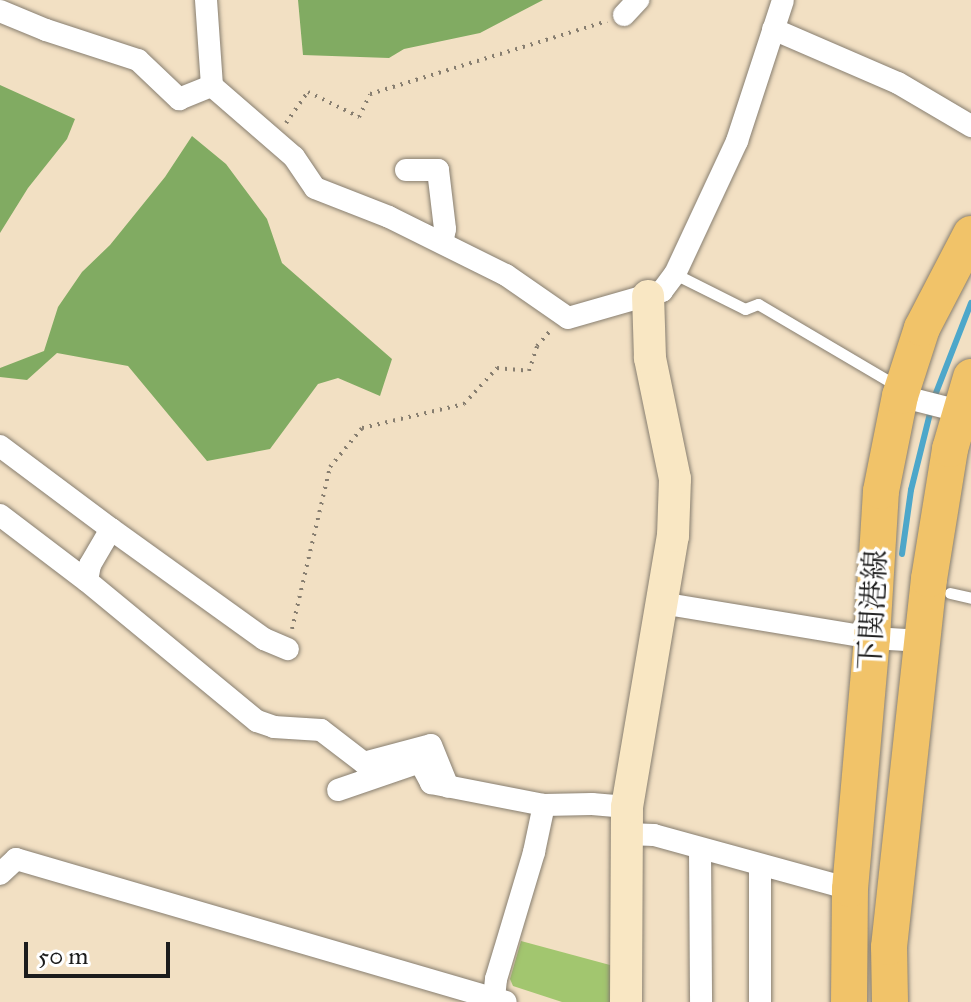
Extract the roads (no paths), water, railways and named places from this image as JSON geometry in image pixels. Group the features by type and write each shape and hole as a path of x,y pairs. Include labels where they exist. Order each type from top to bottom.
{"main road":[{"name":"下関港線","path":"849,1002 850,889 872,638 881,491 902,392 922,328 971,234"},
{"name":"下関港線","path":"890,1002 889,947 923,641 960,454 952,410 971,377"}],"street":[{"path":"206,0 212,86 294,157 315,188 442,243 524,284 568,318 662,291 675,274 737,141 783,0"},
{"path":"0,11 46,30 138,60 179,99 212,86"},
{"path":"773,29 898,83 971,126"},
{"path":"406,170 438,170 445,229 442,243"},
{"path":"626,1002 627,821 673,536 675,479 650,358 648,296"},
{"path":"902,392 952,410"},
{"path":"0,446 264,639 288,649"},
{"path":"0,515 87,581 257,721 274,727 321,730 364,763 431,745 448,787"},
{"path":"87,581 90,565 111,529"},
{"path":"661,603 872,638 923,641"},
{"path":"338,790 420,762 431,783 627,821 654,835 700,850 850,889"},
{"path":"0,874 16,859 500,1000 496,979 534,852 544,805"},
{"path":"700,850 701,1002"},
{"path":"760,867 760,1002"}],"lane":[{"path":"675,274 745,309 758,304 902,392"},
{"path":"950,593 971,598"}],"waterway":[{"path":"934,398 971,303"},
{"path":"902,554 911,490 931,409"}]}
